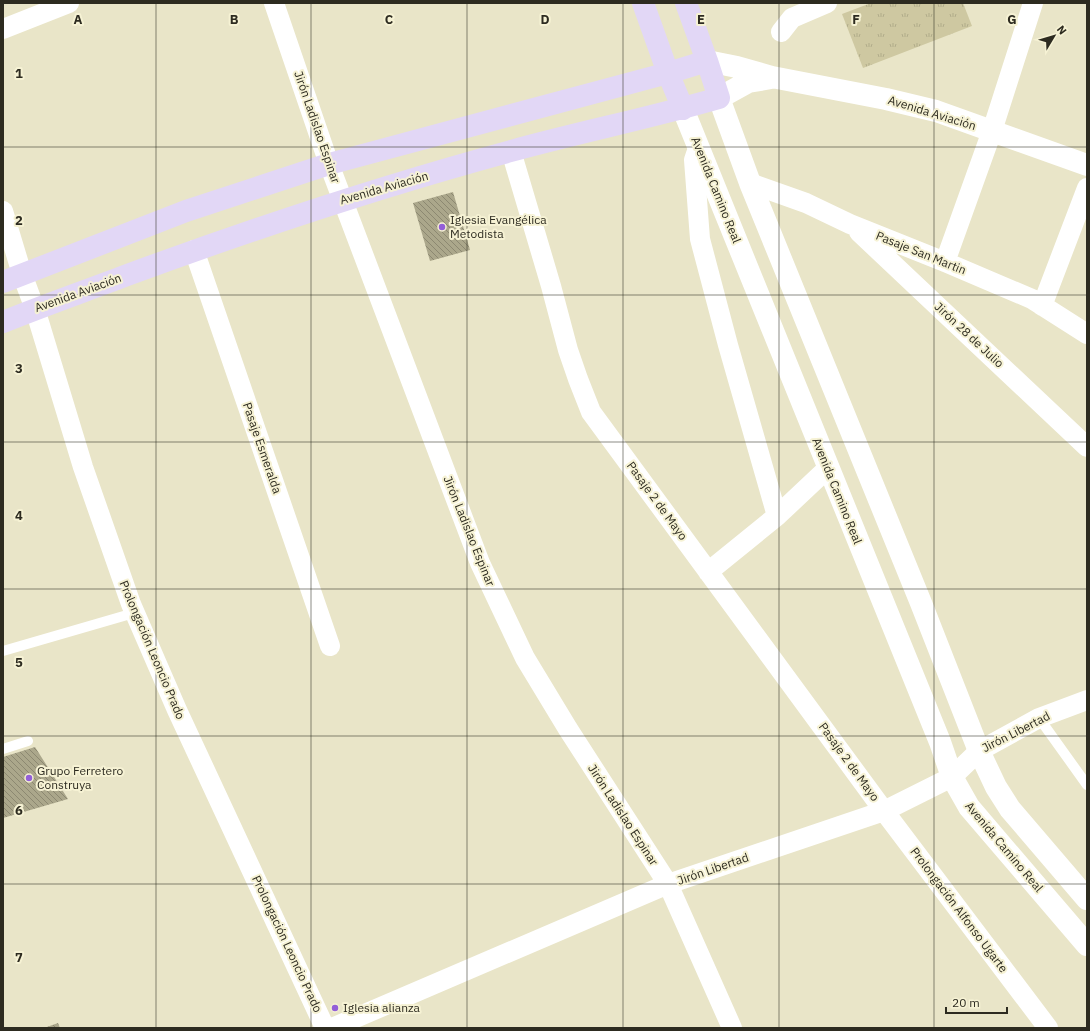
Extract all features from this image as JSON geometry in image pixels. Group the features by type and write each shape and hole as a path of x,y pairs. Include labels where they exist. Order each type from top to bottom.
{"highway":[{"name":"Avenida Camino Real","path":"643,3 668,73 683,109"},
{"path":"686,3 719,98"},
{"name":"Avenida Aviación","path":"13,278 186,211 329,164 668,73 707,61"},
{"name":"Avenida Aviación","path":"3,322 194,250 342,200 511,151 683,109 719,98"}],"main road":[{"name":"Avenida Aviación","path":"707,61 737,67 772,77 886,99 936,111 1087,165"},
{"name":"Avenida Aviación","path":"719,98 748,82 772,77"},
{"path":"719,98 750,183 921,603 979,751 996,787 1010,809 1087,899"},
{"name":"Avenida Camino Real","path":"683,109 940,742 952,777 969,807 1087,946"}],"street":[{"path":"3,29 69,3"},
{"name":"Jirón Ladislao Espinar","path":"274,3 342,200 480,563 525,658 568,729 668,884 732,1028"},
{"path":"781,32 792,18 827,3"},
{"path":"944,262 992,131 1033,3"},
{"path":"700,148 694,160 700,239 728,345 777,516"},
{"name":"Pasaje 2 de Mayo","path":"511,151 551,286 568,350 591,412 884,811"},
{"name":"Pasaje San Martin","path":"750,183 806,203 850,224 1032,299 1087,334"},
{"path":"1042,306 1087,188"},
{"name":"Prolongación Leoncio Prado","path":"3,211 13,278 35,309 84,467 134,613 325,1028"},
{"name":"Jirón 28 de Julio","path":"850,224 1087,447"},
{"name":"Pasaje Esmeralda","path":"194,250 330,646"},
{"path":"708,572 777,516 828,468"},
{"name":"Jirón Libertad","path":"332,1028 668,884 884,811 952,777 979,751 1039,718 1087,700"},
{"name":"Prolongación Alfonso Ugarte","path":"884,811 1048,1028"}],"lane":[{"path":"3,651 134,613"},
{"path":"1039,718 1087,785"},
{"path":"3,749 28,741"}],"green space":[{"path":"871,3 963,3 972,26 863,68 842,14"}],"building":[{"name":"Iglesia Evangélica Metodista","path":"453,192 470,250 430,261 413,203"},
{"name":"Grupo Ferretero Construya","path":"35,747 68,799 3,818 3,757"},
{"path":"58,1023 60,1028 44,1028"}],"place":[{"name":"Iglesia Evangélica Metodista","path":"442,227"},
{"name":"Grupo Ferretero Construya","path":"29,778"},
{"name":"Iglesia alianza","path":"335,1008"}]}
